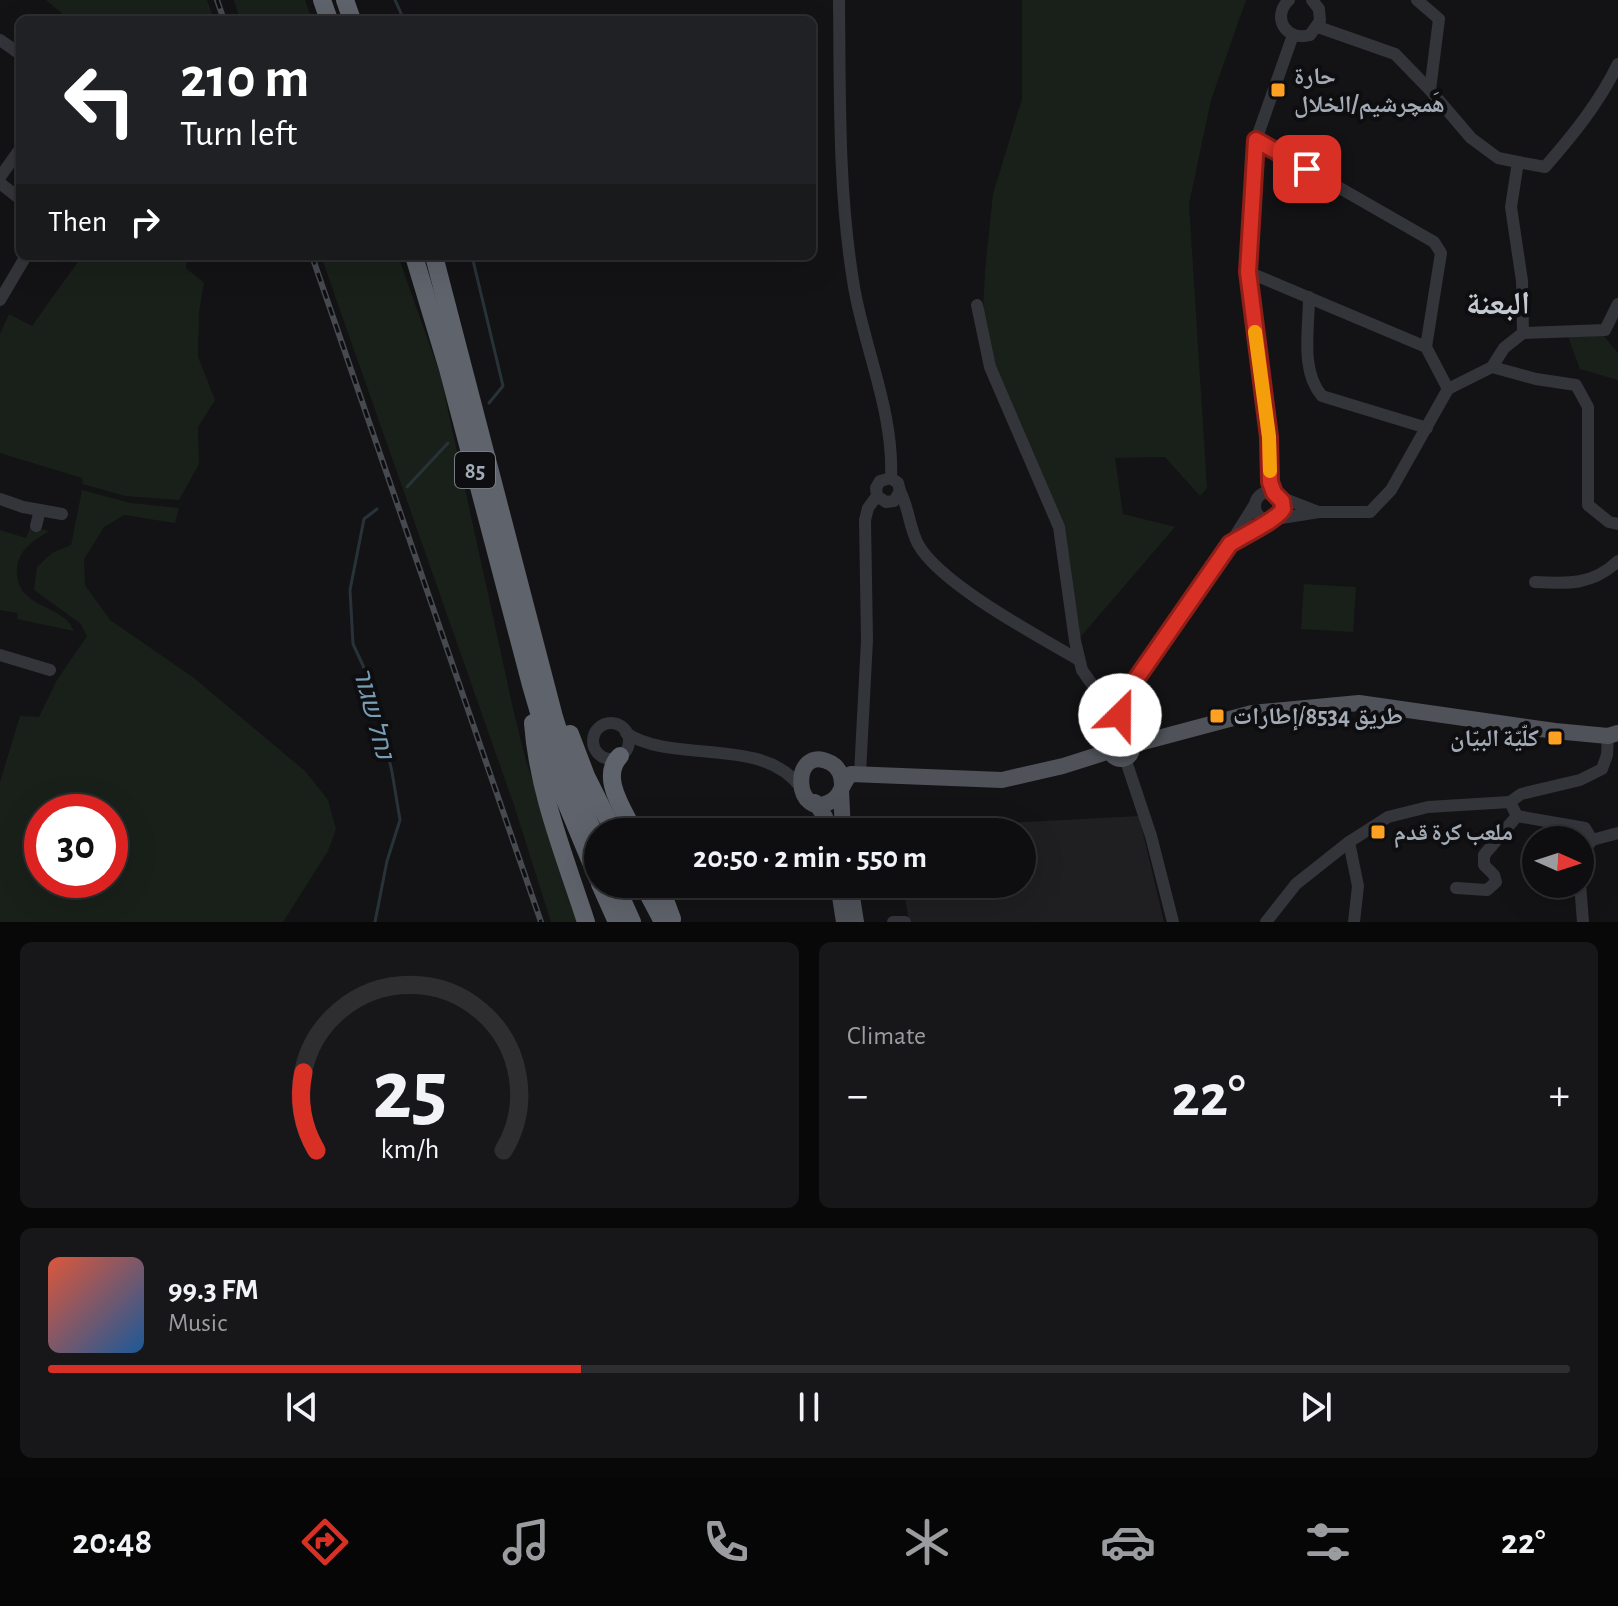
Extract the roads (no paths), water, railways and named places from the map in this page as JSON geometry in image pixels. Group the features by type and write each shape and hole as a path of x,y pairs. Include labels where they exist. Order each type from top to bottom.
{"highway":[{"name":"85","path":"415,260 471,453 531,685 563,795 584,846"},
{"name":"85","path":"435,260 534,647 569,768 588,818"},
{"path":"534,647 586,776 607,818"},
{"path":"531,685 536,760 586,922"},
{"path":"622,754 612,766 610,777 628,818"},
{"name":"85","path":"606,898 617,922"},
{"path":"621,898 632,922"},
{"path":"650,898 663,922"},
{"path":"664,898 673,922"}],"main road":[{"path":"825,818 815,802 806,797 800,777 808,765 821,761 861,770 1002,780 1252,713 1359,703 1613,734"},
{"path":"834,765 841,775 843,818"},
{"path":"815,802 829,802 848,777 861,770"},
{"path":"840,898 844,922"},
{"path":"852,898 856,922"}],"street":[{"path":"839,0 840,143 853,283 888,432 891,478"},
{"path":"1281,2 1283,27 1293,35 1310,35 1318,27 1321,15 1312,0"},
{"path":"1417,0 1439,19 1430,90"},
{"path":"1318,27 1395,54 1471,138 1498,158 1545,167 1575,133 1607,88 1618,64"},
{"path":"1273,520 1283,509 1270,482 1269,437 1248,272 1256,140 1293,35"},
{"path":"1256,140 1434,242 1441,253 1426,347 1448,389"},
{"path":"0,177 16,155"},
{"path":"1518,162 1511,207 1522,281 1523,333"},
{"path":"0,183 16,196"},
{"path":"0,300 24,260"},
{"path":"1248,272 1426,347"},
{"path":"1309,297 1309,372 1313,386 1322,396 1427,428"},
{"path":"1230,544 1249,530 1273,520 1319,512 1370,512 1391,490 1448,389 1492,367 1504,348 1523,333 1605,330 1618,304"},
{"path":"977,305 990,367 1059,527 1082,670 1107,706 1120,715"},
{"path":"1492,367 1536,379 1576,385 1588,407 1588,505 1609,522 1618,524"},
{"path":"1269,437 1256,501 1259,516 1273,520"},
{"path":"891,478 898,483 907,504 919,545 941,570 1015,623 1079,660"},
{"path":"891,478 880,481 876,488 877,496 882,501 890,502 897,498 900,491"},
{"path":"1173,922 1151,836 1122,748 1120,715 1130,688 1263,493 1277,495 1319,512"},
{"path":"861,770 867,640 865,520 868,508 877,496"},
{"path":"0,499 62,514"},
{"path":"36,526 40,510"},
{"path":"1535,582 1586,582 1618,561"},
{"path":"37,665 42,652"},
{"path":"0,655 50,670"},
{"path":"622,754 628,741 620,726 609,723 599,728 593,738 595,749 603,757 615,759 622,754 661,746"},
{"path":"626,733 661,746 736,756 774,766 808,765"},
{"path":"1266,922 1296,884 1349,842 1388,817 1428,807 1510,802 1521,794 1580,780 1602,769 1613,734"},
{"path":"774,766 801,788"},
{"path":"1510,802 1517,816"},
{"path":"1517,816 1574,826"},
{"path":"1456,888 1487,890 1496,882 1494,875 1484,865 1484,855 1517,816"},
{"path":"1594,839 1618,833"},
{"path":"1349,842 1358,886 1354,922"},
{"path":"1581,898 1583,922"},
{"path":"893,922 905,922"}],"waterway":[{"name":"נחל שגור","path":"395,0 402,16"},
{"name":"נחל שגור","path":"473,260 503,386 489,403"},
{"name":"נחל שגור","path":"407,487 448,443"},
{"name":"נחל שגור","path":"375,922 387,861 400,820 372,685 353,644 350,590 364,519 377,509"}],"railway":[{"path":"217,0 223,16"},
{"path":"313,260 541,922"}],"place":[{"name":"حارة هَمچرشيم/الخلال","path":"1278,90"},
{"name":"طريق 8534/إطارات","path":"1217,716"},
{"name":"كلّيّة البيّان","path":"1555,738"},
{"name":"ملعب كرة قدم","path":"1378,832"}],"district":[{"name":"البعنة","path":"1498,303"}]}
